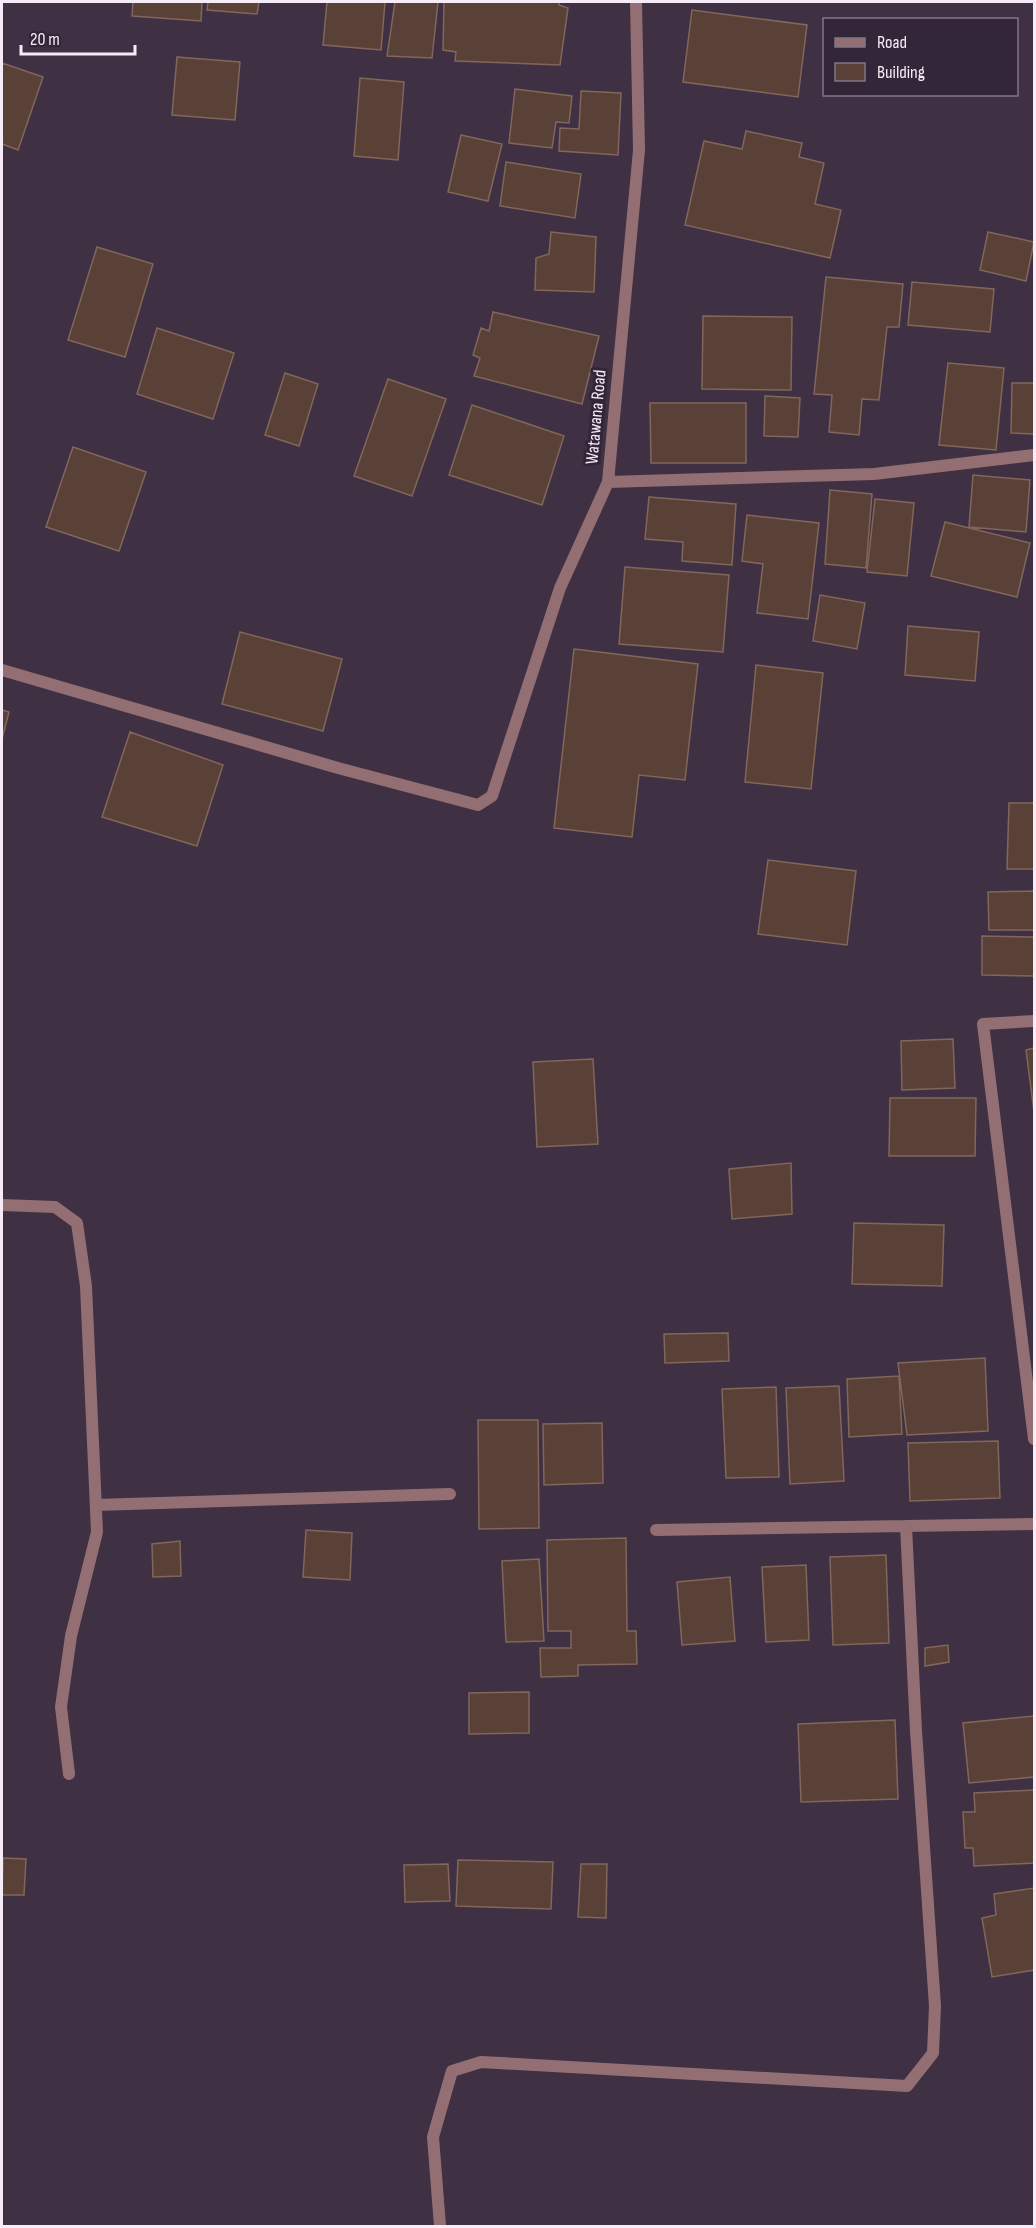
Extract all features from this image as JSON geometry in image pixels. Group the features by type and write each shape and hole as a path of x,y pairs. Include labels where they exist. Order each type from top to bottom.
{"street":[{"name":"Watawana Road","path":"636,2 639,150 608,482 874,474 1035,455"},
{"path":"2,670 338,768 478,805 492,796 560,588 608,482"},
{"path":"1035,1021 983,1024 1035,1439"},
{"path":"2,1205 55,1207 77,1223 86,1286 97,1532 71,1636 61,1707 69,1773"},
{"path":"96,1505 450,1494"},
{"path":"656,1530 1035,1524"},
{"path":"440,2226 433,2138 452,2071 481,2062 908,2086 933,2053 935,2006 916,1731 906,1526"}],"building":[{"path":"133,2 202,2 201,21 132,16"},
{"path":"208,2 259,2 257,14 207,10"},
{"path":"327,2 385,2 381,50 323,45"},
{"path":"395,2 438,2 432,58 387,56"},
{"path":"444,2 559,2 559,5 568,8 560,65 455,61 456,52 443,50"},
{"path":"692,10 807,25 798,97 683,82"},
{"path":"177,57 240,62 235,120 172,115"},
{"path":"2,63 43,77 18,150 2,144"},
{"path":"360,78 404,82 398,160 354,156"},
{"path":"515,89 572,96 569,123 556,122 552,148 509,143"},
{"path":"581,91 621,93 618,155 559,151 560,128 579,129"},
{"path":"746,131 802,143 799,157 824,163 815,204 841,210 830,258 685,225 704,141 742,149"},
{"path":"461,135 502,144 488,201 448,192"},
{"path":"506,162 581,174 575,218 500,206"},
{"path":"551,232 596,237 594,292 535,290 536,258 549,254"},
{"path":"988,232 1034,242 1026,281 980,270"},
{"path":"97,247 153,264 125,357 68,340"},
{"path":"826,277 903,284 899,327 887,327 879,400 862,399 859,435 829,432 832,395 814,394"},
{"path":"912,282 994,289 990,332 908,325"},
{"path":"493,312 599,336 582,404 474,376 480,358 473,355 481,328 489,331"},
{"path":"703,316 792,317 791,390 702,389"},
{"path":"157,328 234,353 213,419 137,394"},
{"path":"948,363 1004,368 996,450 939,445"},
{"path":"285,373 318,384 299,446 265,435"},
{"path":"388,379 446,399 412,496 354,476"},
{"path":"1012,383 1034,383 1034,434 1011,433"},
{"path":"765,396 800,398 798,437 764,436"},
{"path":"650,403 746,403 746,463 651,463"},
{"path":"472,405 564,436 542,505 449,475"},
{"path":"73,447 146,472 119,551 46,527"},
{"path":"973,475 1030,480 1026,532 969,527"},
{"path":"830,490 872,494 866,568 825,564"},
{"path":"649,497 736,504 732,565 682,561 683,542 645,539"},
{"path":"875,499 914,503 907,576 867,572"},
{"path":"747,515 819,523 808,619 757,613 763,564 742,561"},
{"path":"945,522 1030,543 1017,597 931,576"},
{"path":"625,567 729,575 723,652 619,644"},
{"path":"820,595 865,603 857,649 813,641"},
{"path":"908,626 979,632 975,681 905,675"},
{"path":"240,632 342,659 323,731 222,704"},
{"path":"574,649 698,664 685,780 639,775 632,837 554,828"},
{"path":"756,665 823,673 811,789 745,782"},
{"path":"2,710 9,712 2,739"},
{"path":"130,732 223,765 197,846 102,817"},
{"path":"1009,803 1034,803 1034,869 1007,869"},
{"path":"768,860 856,871 847,945 758,934"},
{"path":"1034,891 1034,930 989,930 988,892"},
{"path":"982,936 1034,937 1034,976 982,975"},
{"path":"953,1039 955,1088 902,1090 901,1041"},
{"path":"1034,1048 1034,1112 1026,1050"},
{"path":"593,1059 598,1144 537,1147 533,1062"},
{"path":"890,1098 976,1098 975,1156 889,1156"},
{"path":"791,1163 792,1214 732,1219 729,1169"},
{"path":"854,1223 944,1225 942,1286 852,1284"},
{"path":"728,1333 729,1361 665,1363 664,1334"},
{"path":"985,1358 988,1431 907,1435 898,1363"},
{"path":"899,1376 902,1434 849,1437 847,1379"},
{"path":"839,1386 844,1481 790,1484 786,1388"},
{"path":"776,1387 779,1477 726,1478 722,1389"},
{"path":"478,1420 538,1420 539,1528 479,1529"},
{"path":"602,1423 603,1483 544,1485 543,1424"},
{"path":"998,1441 1000,1498 910,1501 908,1443"},
{"path":"306,1530 352,1533 350,1580 303,1577"},
{"path":"626,1538 627,1631 636,1631 637,1664 578,1665 578,1676 541,1677 540,1648 571,1648 571,1631 548,1631 547,1540"},
{"path":"180,1541 181,1576 153,1577 152,1544"},
{"path":"886,1555 889,1643 833,1645 830,1557"},
{"path":"539,1559 544,1641 506,1642 502,1561"},
{"path":"806,1565 809,1640 766,1642 762,1567"},
{"path":"730,1577 735,1641 682,1645 677,1582"},
{"path":"948,1645 949,1662 925,1666 925,1648"},
{"path":"529,1692 529,1733 469,1734 469,1693"},
{"path":"1034,1716 1034,1777 969,1783 963,1723"},
{"path":"895,1720 898,1799 801,1802 798,1724"},
{"path":"1034,1790 1034,1863 974,1866 973,1848 965,1848 963,1812 975,1812 974,1793"},
{"path":"3,1858 26,1859 24,1895 2,1895"},
{"path":"458,1860 553,1862 551,1909 456,1906"},
{"path":"448,1864 450,1901 405,1902 404,1865"},
{"path":"581,1864 607,1864 606,1918 578,1917"},
{"path":"1034,1888 1034,1970 992,1977 982,1918 996,1915 994,1894"}]}
